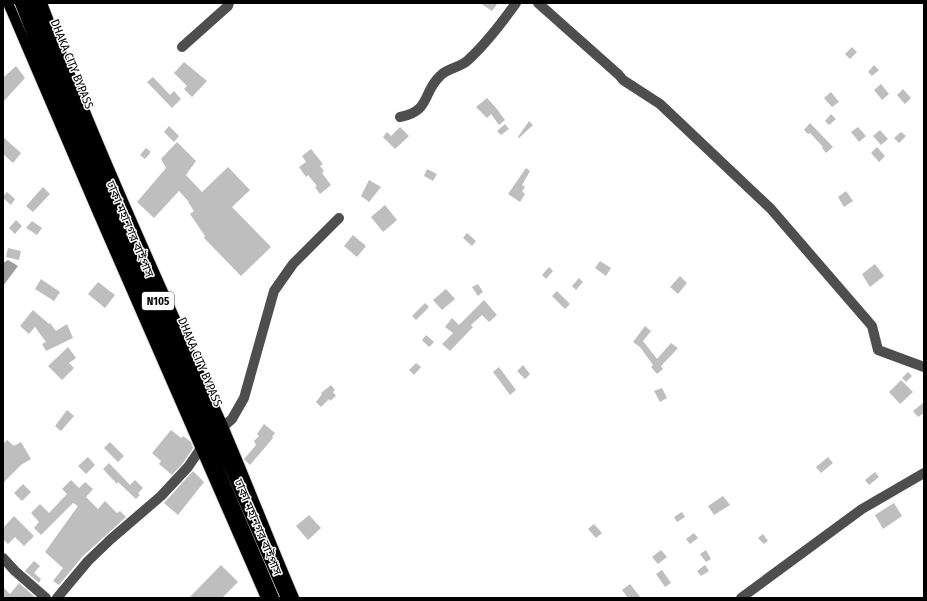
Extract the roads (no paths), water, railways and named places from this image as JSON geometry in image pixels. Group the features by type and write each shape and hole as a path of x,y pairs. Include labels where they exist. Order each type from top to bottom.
{"highway":[{"name":"ঢাকা মহানগর বাইপাস","path":"21,3 47,70 273,598"},
{"name":"DHAKA CITY BYPASS","path":"33,3 57,69 287,598"}],"main road":[{"path":"7,3 266,598"},
{"path":"42,3 66,67 121,196 223,426 294,598"}],"street":[{"path":"3,6 7,3"},
{"path":"182,46 228,6 229,3"},
{"path":"400,117 410,115 424,104 433,84 441,75 465,63 494,33 516,3"},
{"path":"538,3 623,80 660,104 771,209 872,326 878,350 924,367"},
{"path":"223,426 232,419 244,398 274,291 293,264 339,218"},
{"path":"57,598 88,561 161,496 188,467 201,448"},
{"path":"741,598 862,509 924,473"},
{"path":"3,558 46,598"}]}
